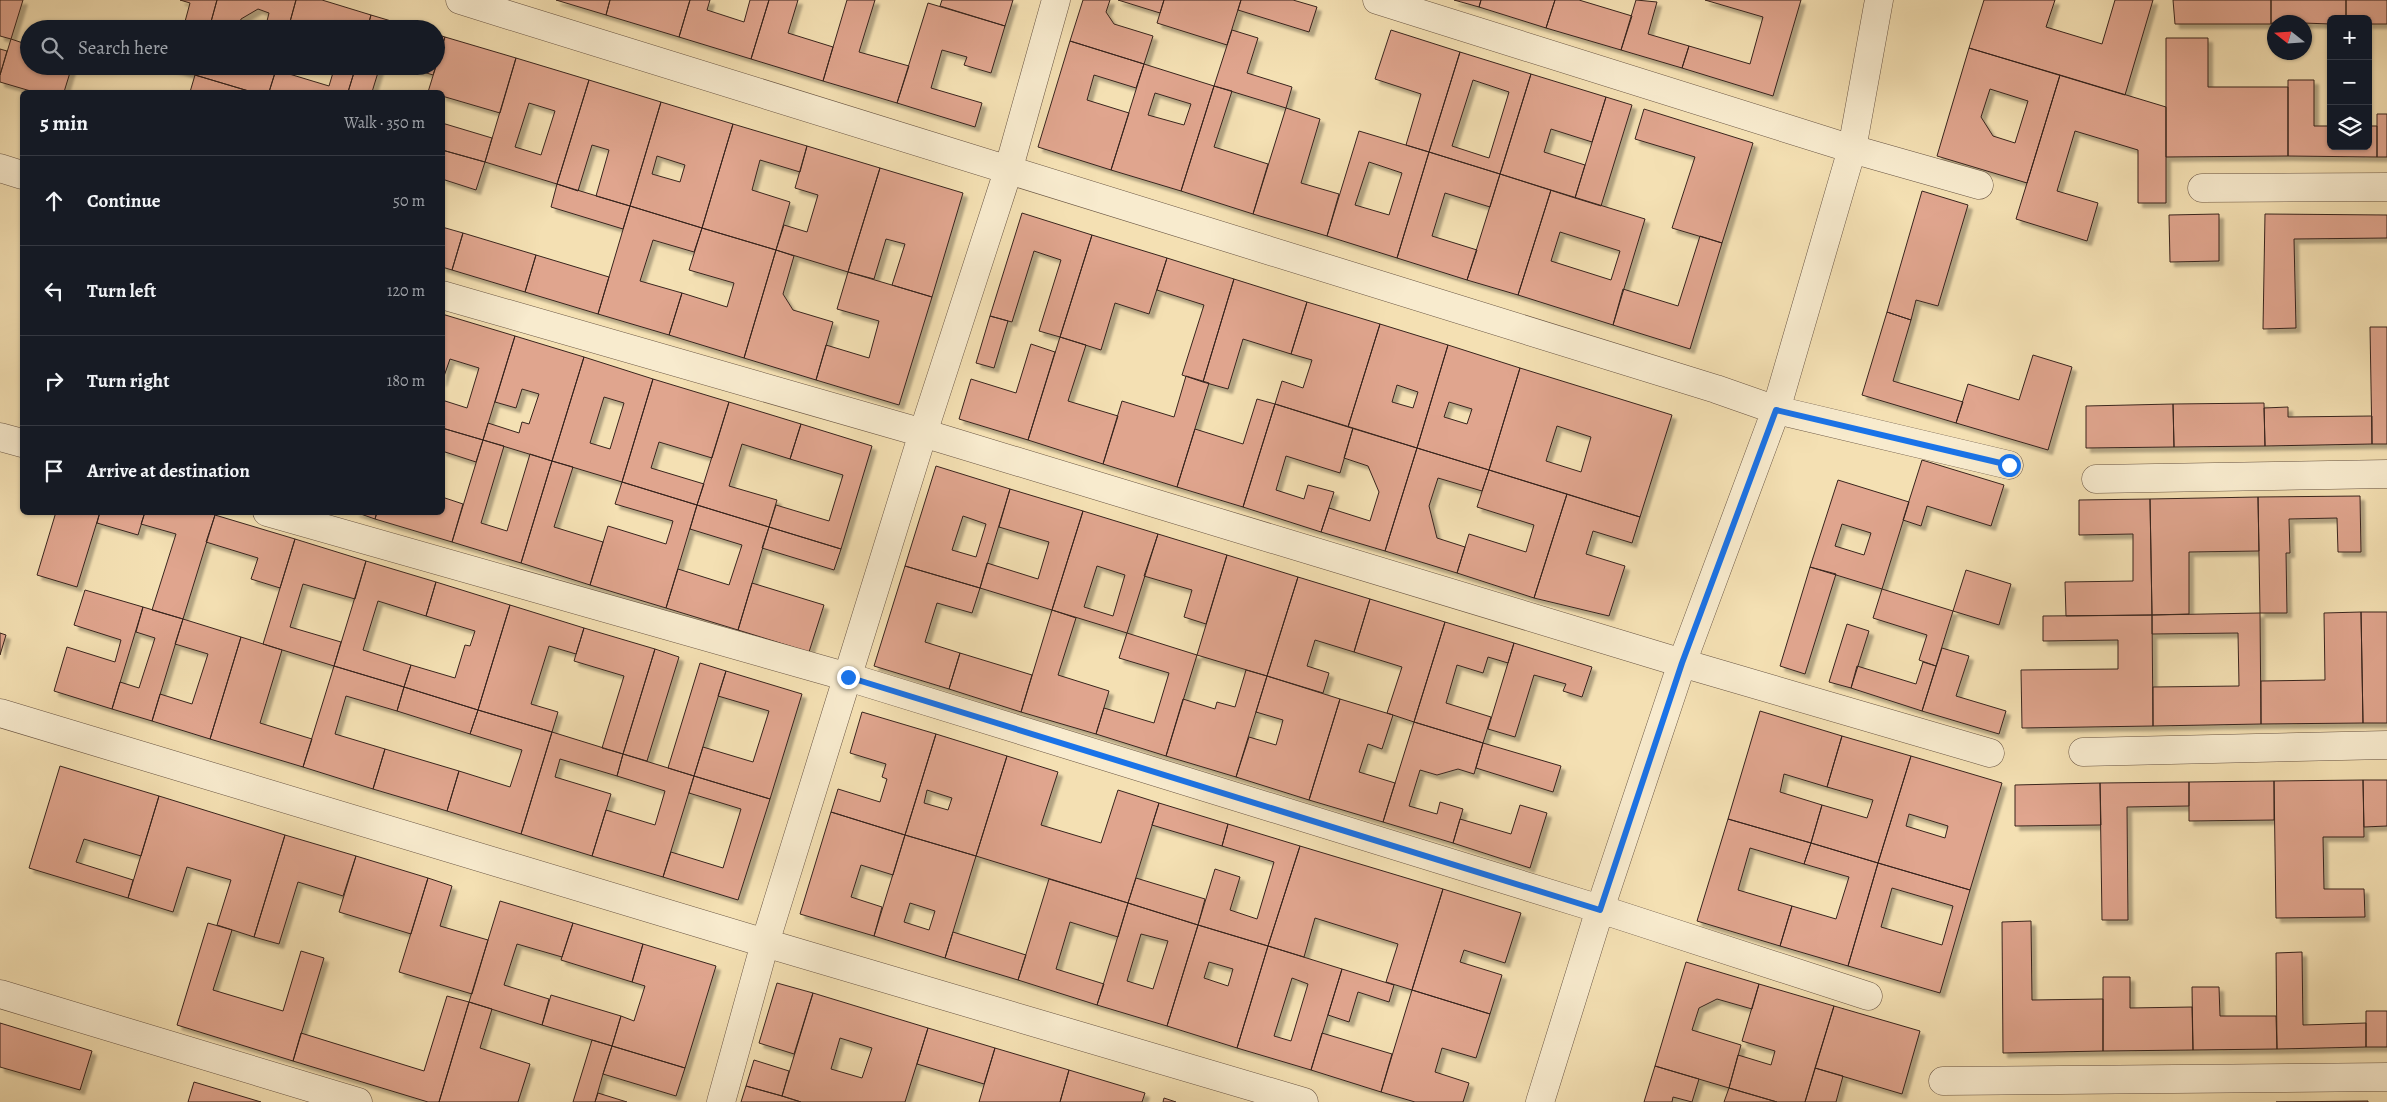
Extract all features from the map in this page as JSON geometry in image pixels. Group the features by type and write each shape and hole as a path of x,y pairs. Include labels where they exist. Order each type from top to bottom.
{"street":[{"path":"460,0 1716,389 1776,410 2009,465"},
{"path":"721,1102 765,943 923,433 1008,171 1056,0"},
{"path":"1377,0 1852,149 1979,185"},
{"path":"1540,1102 1600,910 1682,663 1776,410 1852,149 1878,0"},
{"path":"0,168 20,173"},
{"path":"2202,188 2387,187"},
{"path":"445,296 923,433 1682,663 1990,753"},
{"path":"0,437 20,442"},
{"path":"2096,480 2387,474"},
{"path":"278,515 848,677 1600,910 1868,996"},
{"path":"0,713 765,943 1304,1102"},
{"path":"2083,752 2387,745"},
{"path":"0,994 358,1102"},
{"path":"1943,1081 2387,1077"}],"building":[{"path":"0,0 23,0 11,39 0,36"},
{"path":"180,0 217,0 211,20 185,20 190,3"},
{"path":"217,0 296,0 290,20 267,20 269,13 258,9 241,20 211,20"},
{"path":"296,0 322,0 371,15 370,20 290,20"},
{"path":"556,0 610,0 606,15"},
{"path":"610,0 690,0 679,37 606,15"},
{"path":"690,0 710,0 707,10 744,22 750,0 769,0 751,59 679,37"},
{"path":"769,0 798,0 788,33 833,47 823,81 751,59"},
{"path":"847,0 875,0 859,52 909,66 897,103 823,81"},
{"path":"942,0 1013,0 1005,26 940,6"},
{"path":"1083,0 1110,0 1106,12 1114,24 1153,36 1144,64 1070,41"},
{"path":"1118,0 1164,0 1160,13"},
{"path":"1164,0 1241,0 1227,45 1157,23"},
{"path":"1241,0 1293,0 1317,7 1309,32 1238,10"},
{"path":"1454,0 1481,0 1479,7"},
{"path":"1481,0 1555,0 1546,28 1479,7"},
{"path":"1555,0 1579,0 1632,16 1621,50 1546,28"},
{"path":"1636,0 1657,2 1648,34 1689,46 1682,68 1621,50"},
{"path":"1705,0 1801,0 1773,96 1682,68 1689,46 1750,64 1763,17"},
{"path":"1984,0 2055,0 2046,27 2102,44 2115,0 2153,0 2125,95 1969,48"},
{"path":"2173,0 2271,0 2271,15 2267,15 2267,24 2175,24"},
{"path":"2271,0 2346,0 2346,15 2327,15 2327,24 2312,23 2312,15 2271,15"},
{"path":"2346,0 2387,0 2387,24 2372,24 2372,15 2346,15"},
{"path":"928,3 1005,26 991,73 964,65 967,57 942,50 931,88 982,103 975,127 897,103"},
{"path":"371,15 388,20 370,20"},
{"path":"1232,30 1258,38 1247,73 1292,87 1286,108 1214,86"},
{"path":"1391,30 1460,52 1429,152 1406,145 1421,94 1375,79"},
{"path":"445,37 516,58 500,113 445,97 445,90 429,90 433,75 445,75"},
{"path":"2166,38 2208,38 2208,87 2288,87 2288,156 2166,157"},
{"path":"11,39 20,42 20,75 69,75 65,90 27,90 0,82 0,75"},
{"path":"1070,41 1144,64 1136,88 1094,75 1087,100 1129,113 1111,170 1038,147"},
{"path":"1969,48 2060,75 2027,183 1937,156","holes":["1990,89 2028,101 2015,143 1993,136 1981,117"]},
{"path":"0,49 7,51 0,75"},
{"path":"1460,52 1531,74 1500,174 1429,152","holes":["1473,80 1509,92 1489,158 1452,146"]},
{"path":"516,58 589,80 557,184 485,162","holes":["529,103 555,111 541,155 515,147"]},
{"path":"1144,64 1214,86 1181,191 1111,170","holes":["1155,93 1191,104 1184,125 1148,115"]},
{"path":"1531,74 1606,97 1592,142 1551,129 1544,152 1585,165 1575,198 1500,174"},
{"path":"195,75 274,75 270,90 245,90"},
{"path":"195,75 245,90 191,90"},
{"path":"274,75 293,75 329,86 332,75 353,75 349,90 270,90"},
{"path":"353,75 377,75 373,90 349,90"},
{"path":"2060,75 2166,107 2166,203 2138,203 2138,150 2075,131 2057,191 2098,203 2087,241 2016,219"},
{"path":"589,80 661,102 630,206 596,196 609,150 592,145 578,191 557,184"},
{"path":"2288,80 2314,80 2314,126 2327,126 2327,150 2372,150 2372,126 2377,126 2377,157 2288,156"},
{"path":"1214,86 1232,91 1214,147 1268,164 1253,214 1181,191"},
{"path":"1606,97 1632,105 1601,206 1575,198"},
{"path":"661,102 733,124 702,228 630,206","holes":["657,156 685,165 680,182 652,174"]},
{"path":"1286,108 1320,119 1301,183 1339,194 1327,236 1253,214"},
{"path":"1644,109 1753,143 1722,243 1672,228 1695,157 1635,139"},
{"path":"2377,114 2387,114 2387,157 2377,157"},
{"path":"445,124 492,138 485,162 445,151"},
{"path":"733,124 807,146 800,172 760,160 752,190 790,202 776,250 702,228"},
{"path":"1359,131 1429,152 1397,258 1327,236","holes":["1369,162 1402,173 1389,215 1355,205"]},
{"path":"807,146 880,168 848,272 776,250 784,225 807,232 818,195 795,188"},
{"path":"445,151 485,162 476,190 445,180"},
{"path":"1429,152 1500,174 1490,207 1445,193 1432,236 1477,250 1467,280 1397,258"},
{"path":"880,168 963,193 932,297 892,285 905,244 886,239 874,279 848,272"},
{"path":"1500,174 1551,190 1518,295 1467,280"},
{"path":"557,184 630,206 623,229 551,207"},
{"path":"1551,190 1645,219 1613,325 1518,295","holes":["1560,232 1620,251 1611,280 1551,261"]},
{"path":"1922,191 1968,205 1938,306 1916,300 1911,320 1887,312"},
{"path":"630,206 702,228 694,252 653,240 640,281 682,293 669,335 598,314"},
{"path":"1022,213 1092,235 1060,337 1039,331 1061,260 1034,251 1012,322 990,316"},
{"path":"2219,214 2219,261 2170,262 2169,215"},
{"path":"2265,214 2387,215 2387,238 2294,239 2296,328 2263,329"},
{"path":"445,228 463,233 452,270 445,268"},
{"path":"702,228 776,250 744,358 669,335 682,293 727,307 734,283 689,270"},
{"path":"463,233 536,255 525,292 452,270"},
{"path":"1092,235 1167,258 1149,314 1115,303 1101,350 1060,337"},
{"path":"1700,236 1722,243 1690,349 1613,325 1623,289 1678,306"},
{"path":"776,250 794,256 783,294 793,310 833,322 816,380 744,358"},
{"path":"536,255 609,277 598,314 525,292"},
{"path":"1167,258 1234,279 1203,382 1182,375 1204,305 1157,290"},
{"path":"848,272 932,297 899,405 816,380 826,345 869,358 879,321 837,309"},
{"path":"1234,279 1307,302 1291,354 1243,339 1228,389 1203,382"},
{"path":"1307,302 1380,324 1348,427 1275,404 1282,381 1303,388 1312,360 1291,354"},
{"path":"1887,312 1911,320 1893,381 1963,402 1956,423 1862,395"},
{"path":"445,315 515,336 483,440 445,429 445,401 467,408 479,368 450,359 445,373"},
{"path":"990,316 1008,321 994,368 976,363"},
{"path":"1380,324 1448,345 1417,448 1348,427","holes":["1397,385 1418,392 1413,408 1392,402"]},
{"path":"2370,327 2387,327 2387,444 2372,444"},
{"path":"515,336 584,357 552,461 483,440 488,423 519,433 522,422 529,424 539,394 522,389 516,408 495,402"},
{"path":"1060,337 1086,345 1068,401 1118,416 1103,464 1028,440"},
{"path":"1031,344 1055,352 1028,440 959,419 971,379 1016,393"},
{"path":"1448,345 1520,368 1489,470 1417,448","holes":["1449,402 1472,409 1467,424 1444,417"]},
{"path":"2033,355 2072,367 2048,450 1956,423 1968,384 2019,400"},
{"path":"584,357 653,379 622,482 552,461","holes":["604,397 624,403 610,449 590,443"]},
{"path":"1520,368 1672,415 1640,517 1489,470","holes":["1557,426 1591,437 1581,472 1546,461"]},
{"path":"1186,376 1209,383 1177,487 1103,464 1122,401 1174,417"},
{"path":"653,379 729,402 712,458 659,442 651,468 704,484 697,505 622,482"},
{"path":"1257,399 1275,404 1243,507 1177,487 1195,429 1243,444"},
{"path":"729,402 801,424 790,459 742,444 729,486 777,500 769,527 697,505"},
{"path":"2264,403 2265,446 2174,447 2173,404"},
{"path":"1275,404 1353,428 1340,473 1286,456 1276,490 1304,499 1308,485 1334,492 1321,532 1243,507"},
{"path":"2173,404 2174,447 2086,448 2086,406"},
{"path":"2288,407 2288,417 2372,416 2372,444 2265,446 2264,408"},
{"path":"801,424 872,446 841,549 769,527 776,505 829,521 843,475 790,459"},
{"path":"1353,428 1417,448 1385,551 1321,532 1329,508 1370,521 1379,492 1368,466 1344,458"},
{"path":"445,429 483,440 476,462 445,452"},
{"path":"483,440 504,446 481,523 507,531 530,454 552,461 521,563 452,542"},
{"path":"1417,448 1489,470 1482,491 1438,478 1429,506 1437,538 1465,547 1457,573 1385,551"},
{"path":"1922,460 2004,485 1991,526 1927,506 1921,526 1903,520"},
{"path":"552,461 573,467 554,527 603,542 590,585 521,563"},
{"path":"936,466 1010,489 980,588 905,566","holes":["963,516 986,524 976,557 952,550"]},
{"path":"1489,470 1567,494 1534,598 1457,573 1469,534 1526,552 1534,525 1477,507"},
{"path":"1838,480 1909,502 1882,589 1810,567","holes":["1842,524 1871,533 1864,555 1835,546"]},
{"path":"622,482 697,505 666,608 590,585 608,526 666,544 673,521 615,504"},
{"path":"1010,489 1083,511 1052,610 980,588 987,563 1038,579 1049,542 999,527"},
{"path":"1567,494 1640,517 1632,543 1593,531 1586,554 1625,566 1609,616 1534,598"},
{"path":"2360,496 2361,552 2338,552 2337,518 2289,519 2290,553 2286,553 2287,613 2260,613 2258,497"},
{"path":"2258,497 2259,551 2189,552 2189,614 2152,615 2150,499"},
{"path":"445,498 463,504 452,542 375,519 376,515 445,515"},
{"path":"2150,499 2152,615 2066,616 2065,582 2133,581 2133,534 2079,535 2079,500"},
{"path":"697,505 769,527 738,630 666,608 678,569 729,585 742,545 690,529"},
{"path":"1083,511 1158,534 1127,633 1052,610","holes":["1097,566 1125,575 1113,616 1084,607"]},
{"path":"55,515 99,515 77,587 37,575"},
{"path":"99,515 144,515 138,535 97,523"},
{"path":"144,515 215,515 183,619 152,610 176,534 141,524"},
{"path":"215,515 295,539 280,588 251,579 258,558 206,542"},
{"path":"364,515 376,515 375,519"},
{"path":"769,527 841,549 834,570 762,548"},
{"path":"1158,534 1227,555 1206,624 1184,617 1192,590 1144,576"},
{"path":"295,539 366,561 355,599 303,584 290,627 341,642 334,666 263,644"},
{"path":"1227,555 1298,577 1267,676 1197,655"},
{"path":"366,561 436,582 426,616 378,601 363,650 411,665 404,687 334,666"},
{"path":"905,566 980,588 972,613 937,603 925,642 960,653 949,689 874,666"},
{"path":"1810,567 1836,574 1805,674 1780,666"},
{"path":"1966,570 2011,584 1999,625 1953,611"},
{"path":"1298,577 1370,599 1354,652 1315,640 1307,666 1329,673 1323,693 1267,676"},
{"path":"436,582 510,605 478,710 404,687 411,665 455,678 465,645 470,646 475,631 426,616"},
{"path":"752,583 824,605 809,652 738,630"},
{"path":"1882,589 1953,611 1936,666 1919,660 1927,635 1873,618"},
{"path":"85,590 143,607 112,709 54,691 67,647 115,662 121,640 74,625"},
{"path":"1370,599 1445,622 1414,722 1387,713 1402,667 1354,652"},
{"path":"510,605 584,628 576,654 549,646 531,704 558,712 552,732 478,710"},
{"path":"143,607 183,619 152,721 112,709 120,682 139,688 155,638 136,632"},
{"path":"1052,610 1076,618 1058,675 1109,691 1096,734 1021,712"},
{"path":"2361,612 2387,612 2387,723 2363,723"},
{"path":"2361,612 2363,723 2261,724 2261,681 2325,680 2324,613"},
{"path":"2260,613 2261,724 2153,726 2153,687 2239,686 2238,633 2152,634 2152,615"},
{"path":"2152,615 2153,726 2022,728 2021,670 2118,669 2118,640 2043,641 2043,616"},
{"path":"183,619 241,637 210,739 152,721 160,694 192,704 208,654 175,644"},
{"path":"1445,622 1514,643 1508,663 1488,657 1483,673 1457,665 1446,703 1491,717 1483,743 1414,722"},
{"path":"1847,624 1869,631 1851,688 1829,682"},
{"path":"584,628 655,649 623,754 602,748 624,676 574,661"},
{"path":"0,633 6,635 0,655"},
{"path":"1127,633 1197,655 1166,756 1096,734 1104,708 1154,723 1169,673 1119,658"},
{"path":"241,637 282,650 260,723 312,739 303,767 210,739"},
{"path":"1514,643 1592,667 1582,697 1563,691 1566,684 1534,675 1515,737 1488,729"},
{"path":"1942,648 1969,656 1956,696 2006,711 1999,734 1922,711"},
{"path":"655,649 679,657 647,761 623,754"},
{"path":"960,653 1032,675 1021,712 949,689"},
{"path":"1923,662 1936,666 1922,711 1851,688 1857,666 1916,684"},
{"path":"700,663 726,671 694,776 668,768"},
{"path":"334,666 404,687 397,711 346,696 335,734 385,749 373,789 303,767"},
{"path":"1246,670 1267,676 1236,777 1166,756 1183,699 1215,709 1217,702 1235,707"},
{"path":"726,671 802,694 770,799 694,776 703,747 753,762 769,711 718,696"},
{"path":"1267,676 1340,699 1309,800 1236,777 1249,737 1276,745 1283,720 1256,712"},
{"path":"404,687 478,710 470,734 397,711"},
{"path":"1340,699 1393,715 1382,749 1368,744 1359,772 1395,783 1383,822 1309,800"},
{"path":"478,710 552,732 521,834 447,811 459,771 510,787 522,750 470,734"},
{"path":"1760,711 1842,736 1827,787 1784,774 1780,792 1822,805 1811,843 1728,819"},
{"path":"862,712 936,734 905,835 831,812 838,789 880,802 887,779 882,777 886,764 850,753"},
{"path":"1414,722 1483,743 1474,774 1458,769 1437,775 1420,770 1409,806 1437,814 1440,802 1463,809 1453,843 1383,822"},
{"path":"552,732 623,754 617,776 560,759 555,777 611,794 592,856 521,834"},
{"path":"936,734 1007,756 976,856 905,835","holes":["927,790 952,798 948,810 924,803"]},
{"path":"1842,736 1911,756 1878,863 1811,843 1822,805 1867,818 1873,800 1827,787"},
{"path":"1483,743 1561,766 1553,792 1476,768"},
{"path":"385,749 459,771 447,811 373,789"},
{"path":"623,754 694,776 663,877 592,856 606,810 655,825 665,791 617,776"},
{"path":"1007,756 1058,772 1041,825 1101,843 1118,790 1159,803 1128,903 976,856"},
{"path":"1911,756 2002,783 1970,890 1878,863","holes":["1909,814 1948,826 1945,838 1906,826"]},
{"path":"60,766 159,796 141,856 84,839 76,862 133,880 128,898 29,868"},
{"path":"694,776 770,799 738,900 663,877 671,852 723,868 741,809 689,793"},
{"path":"2363,780 2364,837 2323,837 2324,889 2364,889 2365,917 2276,918 2274,781"},
{"path":"2363,780 2387,780 2387,826 2364,827"},
{"path":"2274,781 2274,820 2189,821 2189,782"},
{"path":"2189,782 2189,806 2127,807 2128,920 2102,920 2100,783"},
{"path":"2100,783 2101,825 2015,826 2015,785"},
{"path":"159,796 285,835 254,937 217,925 231,880 187,867 173,912 128,898"},
{"path":"1159,803 1228,824 1222,846 1152,825"},
{"path":"1520,805 1547,813 1530,868 1453,843 1460,819 1511,834"},
{"path":"831,812 905,835 893,875 861,865 851,897 882,907 874,936 800,914"},
{"path":"1728,819 1811,843 1804,864 1750,848 1738,890 1792,906 1780,946 1697,921"},
{"path":"1228,824 1300,846 1268,946 1198,925 1215,869 1240,877 1230,910 1257,919 1274,862 1222,846"},
{"path":"285,835 356,856 343,896 298,882 279,944 254,937"},
{"path":"905,835 976,856 945,958 874,936","holes":["910,903 935,911 929,930 904,922"]},
{"path":"1811,843 1878,863 1848,966 1780,946 1792,906 1836,919 1849,877 1804,864"},
{"path":"1300,846 1443,889 1412,990 1386,982 1398,944 1315,918 1304,957 1268,946"},
{"path":"356,856 428,878 411,934 339,912"},
{"path":"1878,863 1970,890 1940,993 1848,966","holes":["1892,888 1953,906 1942,945 1881,927"]},
{"path":"428,878 452,886 440,926 488,940 472,994 399,972"},
{"path":"1136,878 1205,899 1198,925 1128,903"},
{"path":"1049,879 1128,903 1118,937 1070,922 1056,969 1104,984 1097,1005 1018,980"},
{"path":"1443,889 1521,913 1505,963 1464,950 1460,962 1502,975 1490,1014 1412,990"},
{"path":"500,901 573,923 562,957 517,944 504,985 549,999 542,1025 469,1002"},
{"path":"1128,903 1198,925 1167,1026 1097,1005","holes":["1141,934 1168,941 1153,989 1127,981"]},
{"path":"2031,921 2032,1000 2103,999 2103,1051 2003,1053 2002,922"},
{"path":"208,923 232,930 213,990 283,1011 301,951 324,958 293,1061 177,1025"},
{"path":"573,923 643,944 632,982 561,960"},
{"path":"1198,925 1268,946 1237,1048 1167,1026","holes":["1209,962 1233,969 1228,986 1204,978"]},
{"path":"953,932 1026,955 1018,980 945,958"},
{"path":"643,944 716,966 685,1068 612,1046 621,1016 634,1021 645,986 632,982"},
{"path":"1268,946 1342,969 1311,1070 1237,1048","holes":["1292,978 1308,984 1291,1041 1274,1036"]},
{"path":"2302,952 2303,1025 2366,1023 2366,1047 2277,1049 2276,953"},
{"path":"1686,962 1759,984 1752,1009 1717,999 1699,1008 1692,1030 1741,1045 1729,1088 1655,1066"},
{"path":"1342,969 1394,985 1389,1002 1358,992 1349,1022 1328,1015"},
{"path":"2103,977 2130,977 2130,1008 2192,1007 2193,1050 2103,1051"},
{"path":"777,983 813,993 794,1054 759,1043"},
{"path":"1759,984 1834,1006 1805,1102 1777,1102 1729,1088 1738,1055 1771,1065 1775,1051 1742,1041"},
{"path":"2192,987 2219,987 2220,1016 2276,1016 2277,1049 2193,1050"},
{"path":"1412,990 1490,1014 1476,1058 1442,1048 1435,1072 1469,1083 1463,1102 1415,1102 1381,1092"},
{"path":"813,993 928,1028 905,1102 801,1102 782,1096","holes":["840,1038 872,1048 862,1078 831,1069"]},
{"path":"551,995 621,1016 612,1046 542,1025"},
{"path":"447,996 469,1002 439,1102 428,1102 293,1061 301,1033 424,1071"},
{"path":"469,1002 492,1009 480,1048 530,1064 518,1102 439,1102"},
{"path":"1834,1006 1920,1031 1902,1094 1815,1068"},
{"path":"2366,1011 2387,1011 2387,1047 2366,1047"},
{"path":"0,1023 92,1051 80,1090 0,1067"},
{"path":"928,1028 995,1048 984,1084 917,1064"},
{"path":"1322,1033 1392,1054 1381,1092 1311,1070"},
{"path":"592,1040 612,1046 595,1102 573,1102"},
{"path":"612,1046 685,1068 676,1096 603,1074"},
{"path":"995,1048 1069,1070 1060,1102 979,1102"},
{"path":"754,1060 789,1071 782,1096 746,1086"},
{"path":"1655,1066 1699,1079 1692,1102 1673,1097 1672,1102 1644,1102"},
{"path":"1815,1068 1843,1076 1836,1102 1805,1102"},
{"path":"1069,1070 1145,1093 1142,1102 1060,1102"},
{"path":"194,1082 261,1102 188,1102"},
{"path":"746,1086 782,1096 801,1102 741,1102"},
{"path":"1729,1088 1777,1102 1724,1102"},
{"path":"598,1093 627,1102 595,1102"},
{"path":"1164,1098 1176,1102 1163,1102"},
{"path":"2368,1101 2368,1102 2276,1102"}],"route":[{"path":"848,677 1600,910 1682,663 1776,410 2009,465"}]}
